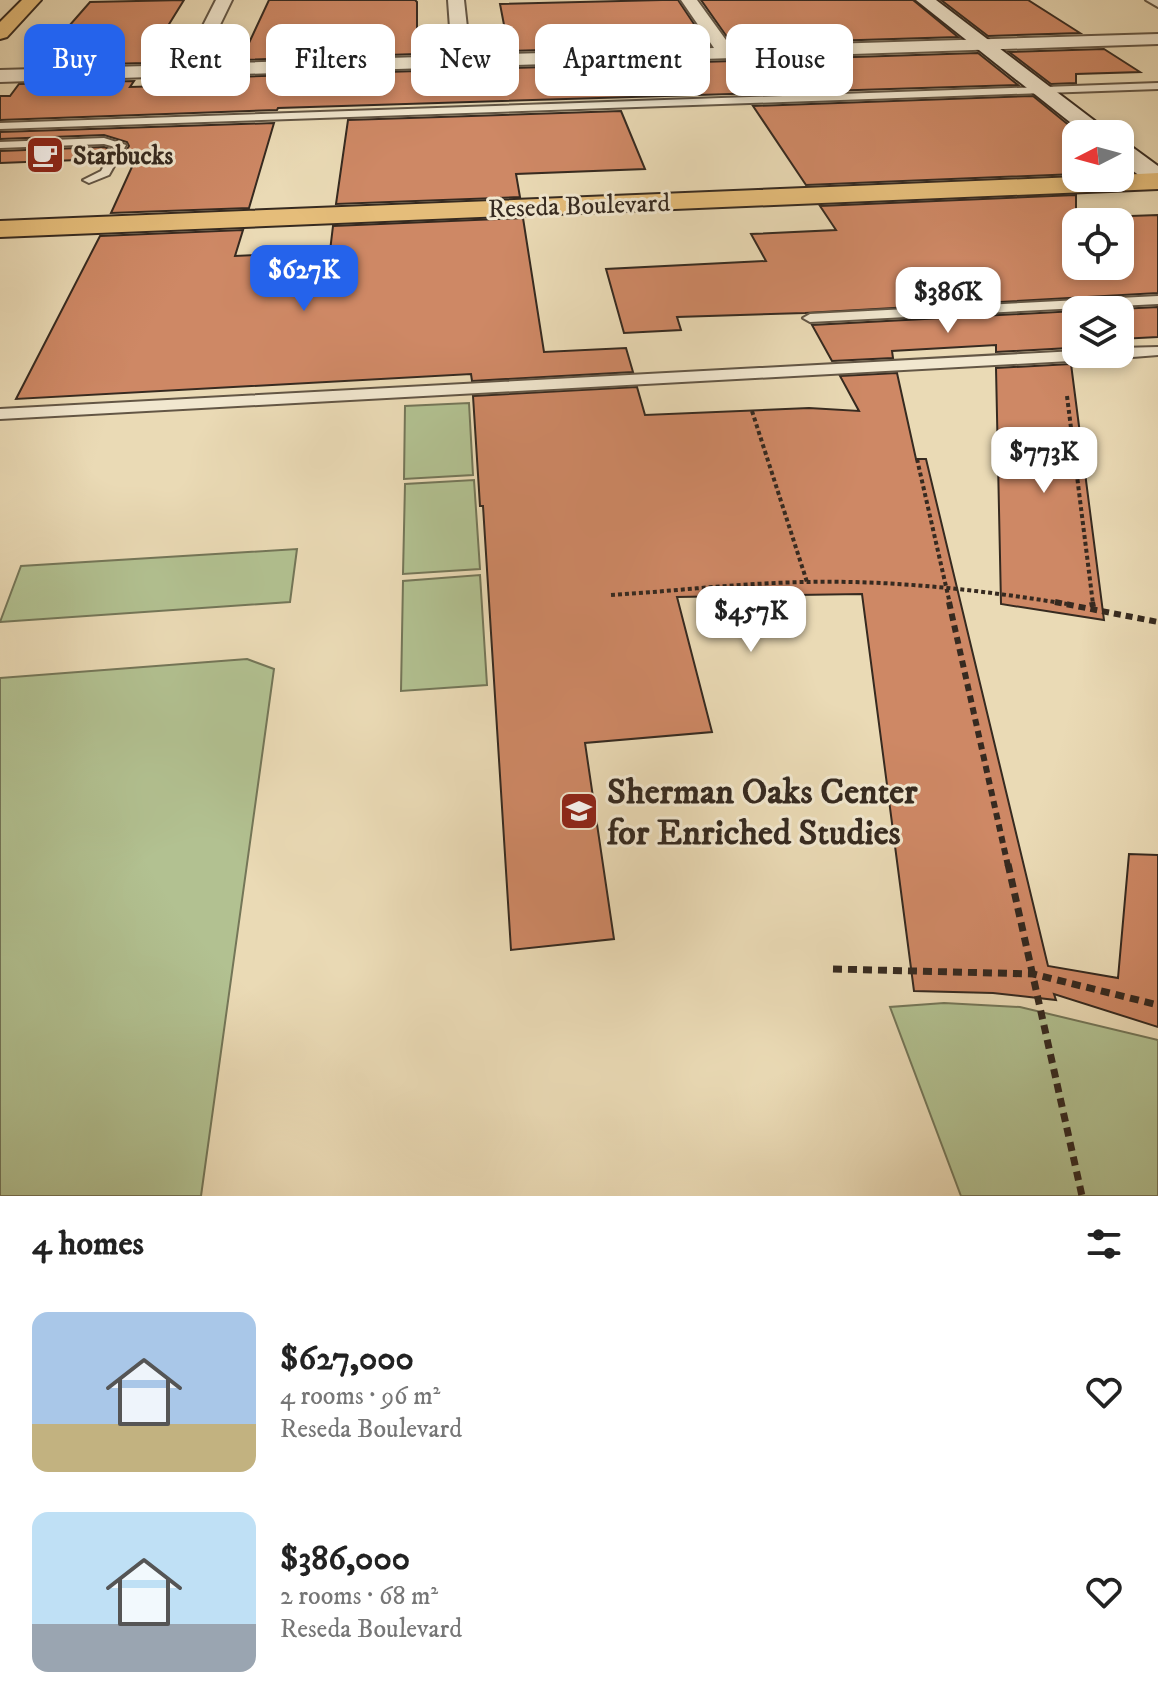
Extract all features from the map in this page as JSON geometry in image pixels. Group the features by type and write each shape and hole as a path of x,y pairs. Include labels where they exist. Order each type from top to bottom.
{"main road":[{"path":"0,33 32,0"},
{"name":"Reseda Boulevard","path":"0,229 1158,180"}],"street":[{"path":"212,24 224,0"},
{"path":"456,0 458,24"},
{"path":"689,0 726,53"},
{"path":"925,0 1082,120"},
{"path":"853,49 1158,39"},
{"path":"519,59 726,53"},
{"path":"250,68 411,63"},
{"path":"0,76 141,72"},
{"path":"1134,160 1158,180"}],"lane":[{"path":"0,126 1158,86"},
{"path":"0,145 104,141 121,145 105,173 89,180"},
{"path":"810,318 1158,300"},
{"path":"1134,352 1158,351"},
{"path":"0,414 1062,356"}],"path":[{"path":"1067,396 1093,607"},
{"path":"752,411 807,582"},
{"path":"917,459 1082,1196"},
{"path":"611,595 807,582 945,588 1093,607 1158,622"},
{"path":"833,969 1033,974 1158,1005"}],"green space":[{"path":"469,403 473,475 404,479 405,406"},
{"path":"474,480 480,569 403,574 405,484"},
{"path":"297,549 290,602 0,622 21,566"},
{"path":"480,575 487,685 401,691 403,581"},
{"path":"247,659 274,669 201,1196 0,1196 0,678"},
{"path":"944,1003 1020,1007 1158,1040 1158,1196 961,1196 890,1007"}],"building":[{"path":"184,0 169,24 141,24 141,63 125,64 125,24 71,24 90,2"},
{"path":"269,0 417,2 417,24 411,24 411,54 395,55 395,24 266,24 266,59 250,60 250,41"},
{"path":"678,0 694,24 535,24 535,50 519,51 519,24 504,24 500,4"},
{"path":"701,0 913,0 958,37 853,40 853,24 726,24 726,35"},
{"path":"941,0 1028,0 1080,33 988,36"},
{"path":"1104,49 1140,72 1076,74 1076,83 1051,84 1009,52"},
{"path":"978,53 1018,85 853,90 853,57"},
{"path":"726,61 726,94 710,95 710,62"},
{"path":"535,67 535,96 664,96 0,120 0,96 10,96 19,84 24,84 24,96 125,96 125,81 134,81 130,87 141,87 141,96 250,96 250,76 266,76 266,96 395,96 395,72 411,71 411,96 519,96 519,68"},
{"path":"1033,96 1062,120 1062,175 806,185 753,106"},
{"path":"621,111 645,169 516,174 520,197 336,204 348,120"},
{"path":"274,123 249,208 111,213 136,158 122,158 129,146 127,142 104,135 0,139 0,132"},
{"name":"Starbucks","path":"110,149 104,159 0,163 0,151"},
{"path":"1076,195 1076,208 1062,208 1062,280 1134,280 1134,216 1158,215 1158,293 677,317 681,330 624,333 606,269 766,261 751,234 836,230 820,206"},
{"path":"523,218 544,352 626,348 633,372 472,381 471,374 16,399 100,236 243,230 235,256 330,251 333,226"},
{"path":"1158,307 1158,337 1134,338 1134,308"},
{"path":"1062,312 1062,348 996,352 996,345 892,351 893,358 832,361 812,325"},
{"path":"1062,364 1062,368 1072,368 1104,620 1001,604 996,368"},
{"path":"897,373 916,459 926,459 1048,966 1118,978 1129,854 1158,855 1158,1027 1054,994 1056,1000 993,993 914,991 862,594 677,597 712,732 585,743 614,939 511,950 483,506 480,506 473,396 637,387 645,415 809,408 859,411 840,376"}],"place":[{"name":"Starbucks","path":"45,155"},
{"name":"Sherman Oaks Center for Enriched Studies","path":"579,811"}]}
